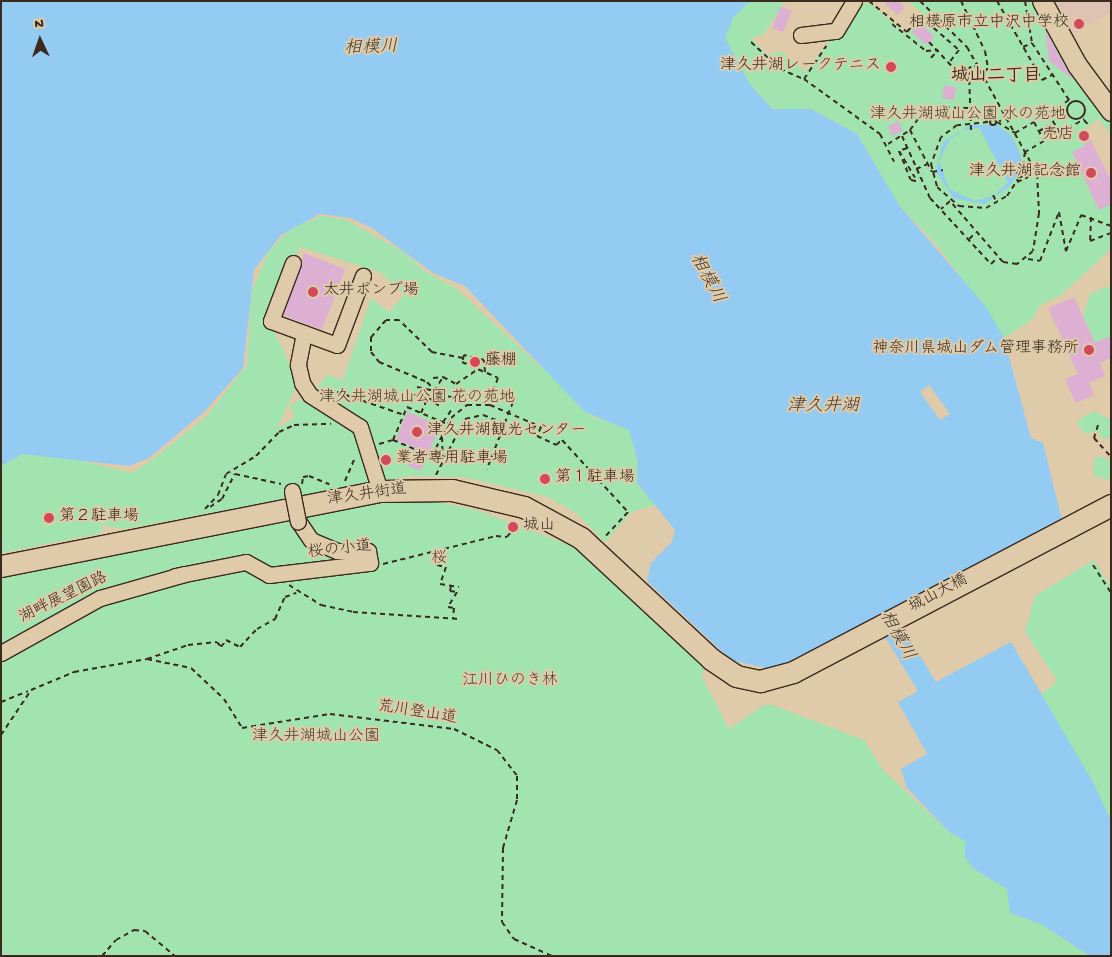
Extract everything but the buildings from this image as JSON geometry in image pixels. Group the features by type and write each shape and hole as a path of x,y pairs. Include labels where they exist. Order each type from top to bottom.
{"highway":[{"name":"津久井街道","path":"1,566 380,491 452,490 481,494 551,520 597,550 711,660"},
{"name":"城山大橋","path":"711,660 748,679 782,677 1111,505"}],"main road":[{"path":"1042,1 1105,96 1111,111"}],"street":[{"path":"801,35 836,31 854,1"},
{"path":"293,263 271,321 337,345 363,276"},
{"path":"304,333 298,365 302,383 310,394 355,421 362,448 380,491"},
{"path":"296,484 298,521 302,531 322,546 368,552 371,559 366,567"},
{"name":"桜の小道","path":"246,563 269,575 366,567"},
{"name":"湖畔展望園路","path":"4,651 100,598 175,576 191,576 246,563"}],"path":[{"path":"869,1 907,32 920,16 959,50 948,64"},
{"path":"920,1 926,11 968,47 1025,152 1039,183 1037,236 1028,259"},
{"path":"961,1 984,51 988,68 983,74"},
{"path":"997,1 1042,80 1052,74"},
{"path":"1025,1 1032,43 1070,101 1084,106 1083,118 1089,126"},
{"path":"892,24 926,51 938,50"},
{"path":"804,79 836,31"},
{"path":"751,42 780,69 804,79 888,144 894,162"},
{"path":"929,42 960,75 978,63"},
{"path":"1023,47 1032,43"},
{"path":"930,58 938,50"},
{"path":"971,128 968,108 972,66"},
{"path":"1070,101 1069,116 1083,118"},
{"path":"1070,101 1048,113 1060,133 1083,118"},
{"path":"888,144 910,130 927,107 968,108"},
{"path":"932,172 934,149 941,137 970,121 986,122 993,114 1001,123 1015,133"},
{"path":"997,122 1001,123"},
{"path":"1015,133 1034,122 1044,140 1025,152"},
{"path":"1039,131 1054,123"},
{"path":"910,130 932,172 936,187 998,258 1010,264 1028,259 1040,261 1059,212 1067,252 1081,214 1111,226"},
{"path":"902,136 921,181 941,209 991,264 998,258"},
{"path":"907,148 899,151 915,178 921,181"},
{"path":"1022,172 1025,152"},
{"path":"916,169 928,164"},
{"path":"950,201 972,208 997,203 1017,180 1028,177 1024,167"},
{"path":"932,172 940,170"},
{"path":"994,197 997,203"},
{"path":"941,209 950,201"},
{"path":"1091,217 1090,241 1111,233"},
{"path":"969,239 976,233"},
{"path":"485,372 488,366 478,356 463,358 432,352 399,320 386,320 374,330 370,344 375,358 435,389 439,395 460,398 476,391 492,393 513,402 486,469"},
{"path":"463,358 462,362 498,378 492,393"},
{"path":"433,378 443,377 456,384 478,369"},
{"path":"435,389 443,377"},
{"path":"419,395 418,388 435,389"},
{"path":"337,392 404,415"},
{"path":"414,395 428,397 439,406"},
{"path":"421,413 428,397"},
{"path":"432,456 447,424 461,408 474,404 508,413 541,427 537,436 556,445 562,440 628,512 601,542"},
{"path":"393,440 408,407 447,424"},
{"path":"443,422 450,410"},
{"path":"435,477 441,460 461,423 471,416 483,415 504,423"},
{"path":"204,508 218,495 226,474 256,456 286,428 338,425"},
{"path":"1098,425 1094,438 1111,457"},
{"path":"441,436 452,441"},
{"path":"441,460 444,438"},
{"path":"200,510 218,502 235,474 251,474 266,483 330,484 343,482 362,448 393,440 420,451"},
{"path":"425,453 441,460"},
{"name":"桜の小道","path":"366,567 434,553 496,536 510,536 518,523"},
{"path":"434,553 437,564 446,567 440,584 459,587"},
{"path":"1093,565 1111,593"},
{"path":"451,586 450,592 456,592 448,607 454,608 453,618"},
{"path":"1,702 74,672 147,659 188,645 217,642 221,647 226,640 240,647 257,629 275,619 285,597 296,593 353,612 460,619"},
{"name":"荒川登山道","path":"147,659 190,668 224,699 242,728 286,718 338,715 454,729 498,750 517,776 517,800 503,848 502,922 514,939 552,956"},
{"path":"1,735 30,690"},
{"path":"102,956 116,940 134,930 145,931 175,956"}],"shaded area":[{"name":"相模原市立中沢中学校","path":"1055,1 1111,1 1111,12 1073,35"}],"green space":[{"name":"津久井湖城山公園 水の苑地","path":"750,1 785,1 764,34 751,38 767,55 780,51 806,72 855,5 870,3 907,34 923,14 907,1 1038,1 1111,118 1111,135 1099,119 1086,128 1093,143 1072,152 1098,209 1111,204 1111,249 1061,295 1039,306 1033,319 1004,338 939,247 899,205 857,134 811,109 772,109 749,83 725,38 733,18"},
{"name":"津久井湖城山公園 花の苑地","path":"322,216 346,220 405,253 424,271 457,289 542,368 546,366 592,417 612,420 629,430 638,462 637,483 655,505 632,512 605,542 576,513 548,497 464,477 410,476 124,529 101,525 102,533 1,553 1,466 22,454 61,456 132,473 156,457 207,416 247,365 252,291 269,251 292,228","holes":["300,247 380,272 404,295 389,312 371,298 343,380 327,375 314,392 289,406 295,417 277,429 298,382 267,316"]},
{"path":"1106,287 1111,288 1111,336 1095,343 1083,316 1090,294"},
{"path":"1094,411 1111,420 1111,436 1106,439 1099,437 1100,432 1083,433 1077,421"},
{"path":"1099,456 1111,461 1111,480 1094,476 1094,460"},
{"name":"津久井湖城山公園","path":"428,500 477,510 582,550 706,668 701,675 729,729 764,705 772,705 864,740 883,770 948,831 966,841 965,857 974,869 1008,889 1010,913 1041,924 1090,956 1,956 1,576 382,502"},
{"path":"1094,560 1111,587 1111,821 1094,784 1039,696 1057,681 1025,631 1035,596"}],"water":[{"name":"津久井湖","path":"1,1 750,1 733,18 725,38 749,83 772,109 811,109 857,134 899,205 986,307 1004,338 1031,438 1043,443 1062,520 791,662 765,668 731,660 647,581 651,563 672,542 675,530 637,483 638,462 629,430 585,412 465,286 433,273 372,228 350,218 320,214 281,235 254,270 243,368 205,411 149,458 129,466 22,454 1,466"},
{"path":"971,125 998,125 1013,138 1021,156 1021,169 1010,186 984,204 953,198 936,171 943,142","holes":["979,128 1008,182 994,196 975,201 949,189 939,161 950,139 964,130"]},
{"path":"1011,642 1094,784 1111,821 1111,956 1090,956 1041,924 1010,913 1007,889 974,869 965,857 965,841 948,831 907,788 901,769 927,754 898,702"}],"pier":[{"path":"929,385 950,414 940,420 920,392"}],"waterway":[{"name":"相模川","path":"879,608 941,709"}],"place":[{"name":"相模原市立中沢中学校","path":"1079,24"},
{"name":"津久井湖レークテニス","path":"891,67"},
{"name":"売店","path":"1084,136"},
{"name":"津久井湖記念館","path":"1091,173"},
{"name":"太井ポンプ場","path":"313,292"},
{"name":"神奈川県城山ダム管理事務所","path":"1089,350"},
{"name":"藤棚","path":"475,362"},
{"name":"津久井湖観光センター","path":"417,432"},
{"name":"業者専用駐車場","path":"386,460"},
{"name":"第１駐車場","path":"545,479"},
{"name":"第２駐車場","path":"49,518"},
{"name":"城山","path":"513,527"}],"district":[{"name":"城山二丁目","path":"996,77"}],"park label":[{"name":"桜","path":"439,560"},
{"name":"江川ひのき林","path":"510,682"}]}
